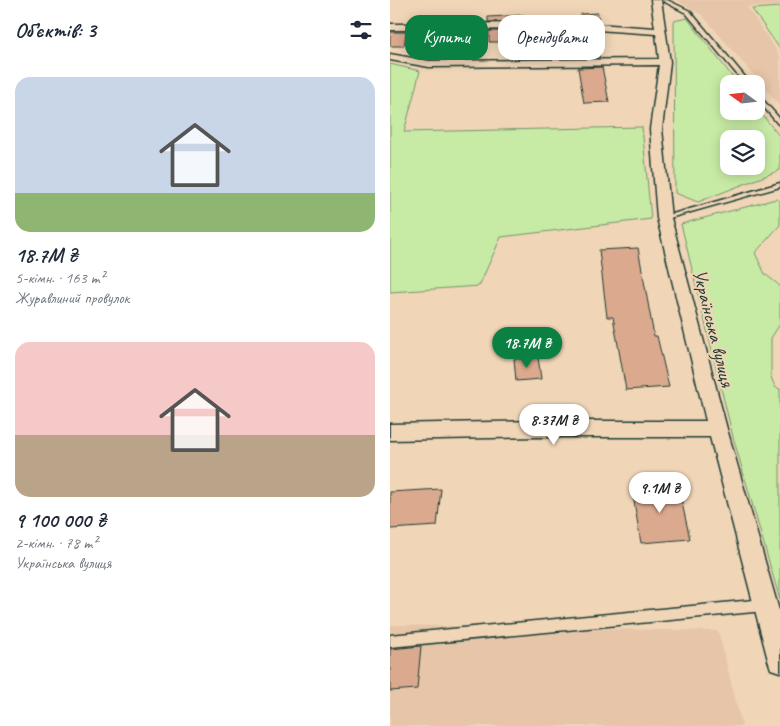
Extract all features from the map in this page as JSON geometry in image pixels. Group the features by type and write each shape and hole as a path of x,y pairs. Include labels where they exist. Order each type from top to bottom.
{"street":[{"name":"Українська вулиця","path":"656,0 665,62 656,129 664,218 717,429 780,660"},
{"path":"390,28 582,26 662,31"},
{"path":"390,57 429,64 665,62"},
{"path":"390,432 536,429 717,429"}],"lane":[{"path":"663,0 688,12 740,75"},
{"path":"765,105 780,123"},
{"path":"664,218 780,185"},
{"path":"390,641 766,605"}],"shaded area":[{"path":"676,0 780,0 780,6 747,7 780,56 780,106 765,88 765,75 753,75 702,15"},
{"path":"390,625 718,631 742,726 390,726"}],"green space":[{"path":"780,7 780,49 752,9"},
{"path":"687,18 731,75 720,75 720,120 765,120 765,118 780,137 780,170 698,202 675,193 674,21"},
{"path":"390,64 420,71 404,132 642,127 651,219 501,237 479,286 390,292"},
{"path":"776,199 780,201 780,225 755,253 765,274 780,286 780,324 771,338 771,377 775,387 780,389 780,600 733,437 681,224"}],"building":[{"path":"598,13 598,15 581,15"},
{"path":"498,16 498,22 488,22 488,17"},
{"path":"489,31 498,31 498,42 489,42"},
{"path":"390,32 405,32 404,46 390,46"},
{"path":"602,67 609,102 584,103 578,68"},
{"path":"638,248 654,336 657,336 669,387 626,390 613,317 607,317 599,250"},
{"path":"538,357 541,379 516,381 514,359"},
{"path":"678,485 690,539 641,543 632,489"},
{"path":"441,489 437,526 390,529 390,492"},
{"path":"421,646 417,689 390,691 390,649"}]}
